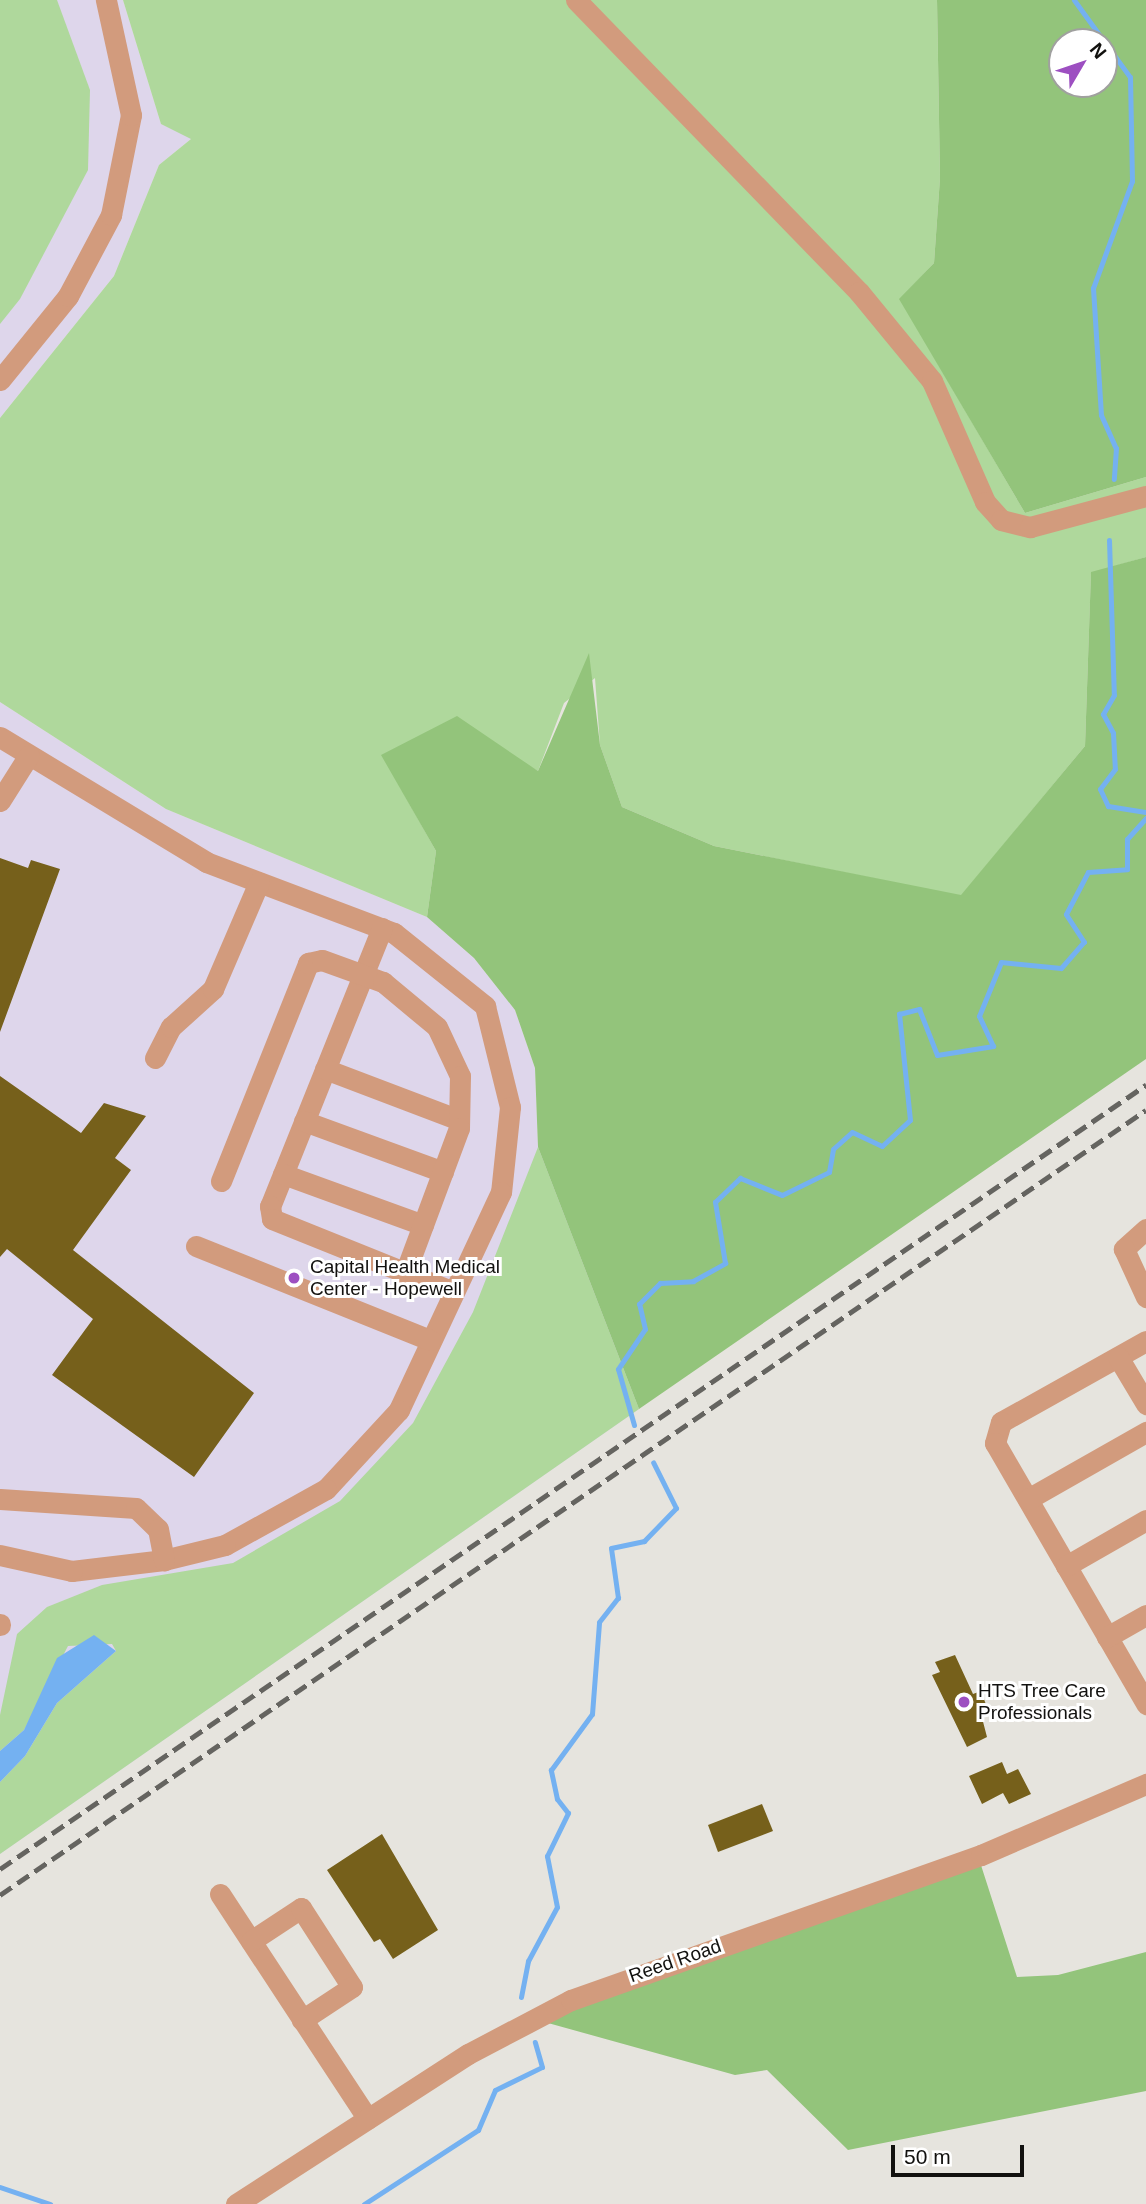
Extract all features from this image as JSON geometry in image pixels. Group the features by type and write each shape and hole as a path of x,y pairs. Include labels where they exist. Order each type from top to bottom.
{"street":[{"path":"0,380 68,296 111,215 131,115 106,0"},
{"path":"576,0 859,292 932,381 985,502 1001,520 1030,527 1139,498"},
{"path":"0,737 206,862 382,928 485,1006 510,1107 501,1192 451,1291 399,1410 326,1489 225,1545 164,1560 72,1571 0,1555"},
{"path":"0,801 29,755"},
{"path":"155,1058 172,1027 213,989 259,882"},
{"path":"382,928 270,1206 272,1219 451,1291"},
{"path":"221,1181 308,963 323,960 383,982 437,1027 460,1076 459,1120 443,1172 405,1273"},
{"path":"325,1069 459,1120"},
{"path":"304,1121 443,1172"},
{"path":"283,1174 423,1225"},
{"path":"1146,1229 1124,1249 1146,1297"},
{"path":"196,1246 430,1340"},
{"path":"1146,1341 1000,1422 995,1443 1146,1704"},
{"path":"1118,1357 1146,1404"},
{"path":"1028,1499 1146,1432"},
{"path":"0,1499 136,1508 158,1529 164,1560"},
{"path":"1066,1566 1146,1520"},
{"path":"1107,1637 1146,1615"},
{"name":"Reed Road","path":"236,2204 468,2054 571,2000 993,1851 1146,1784"},
{"path":"220,1895 368,2119"},
{"path":"251,1941 301,1908 352,1987 302,2020"}],"shaded area":[{"path":"0,0 123,0 161,124 192,138 159,165 114,276 0,418"},
{"name":"Capital Health Medical Center - Hopewell","path":"0,702 166,809 427,917 474,958 515,1010 535,1068 538,1147 639,1409 0,1854"}],"green space":[{"path":"0,0 57,0 90,90 88,170 20,299 0,324"},
{"path":"123,0 937,0 940,178 934,263 900,299 1025,513 1146,477 1146,557 1091,573 1085,746 961,896 714,846 622,807 600,745 595,678 564,703 538,771 511,756 382,755 436,851 427,917 166,809 0,702 0,418 114,276 159,165 191,139 161,124"},
{"path":"937,0 1146,0 1146,477 1025,513 899,299 934,263 940,178"},
{"path":"1146,557 1146,1059 639,1409 538,1147 535,1068 515,1010 474,958 427,917 436,851 381,755 457,716 538,771 589,653 600,745 622,807 714,846 961,895 1085,746 1091,572"},
{"path":"538,1147 639,1409 0,1854 0,1782 25,1756 57,1703 116,1651 112,1644 68,1646 24,1730 0,1751 0,1715 17,1634 47,1607 102,1585 233,1563 340,1501 413,1423 473,1312"},
{"path":"979,1859 1017,1977 1058,1975 1146,1952 1146,2091 848,2150 767,2070 735,2075 530,2018"}],"water":[{"path":"94,1635 116,1651 57,1703 25,1756 0,1782 0,1751 24,1730 57,1658"}],"building":[{"path":"0,858 28,868 31,860 60,869 0,1032"},
{"path":"0,1076 81,1133 104,1103 146,1116 115,1158 131,1170 73,1250 254,1393 194,1477 52,1375 93,1319 7,1249 0,1257"},
{"name":"HTS Tree Care Professionals","path":"955,1655 973,1694 981,1691 988,1710 981,1714 987,1737 967,1747 932,1675 940,1672 935,1662"},
{"path":"1002,1762 1007,1774 1018,1769 1031,1794 1009,1804 1003,1793 982,1804 969,1776"},
{"path":"762,1804 773,1831 718,1852 708,1825"},
{"path":"382,1834 438,1930 393,1959 380,1939 374,1942 327,1870"}],"waterway":[{"path":"1074,0 1130,77 1132,181 1093,288 1101,415 1116,448 1114,479"},
{"path":"1109,540 1114,695 1103,714 1113,733 1115,769 1100,789 1108,806 1146,812"},
{"path":"634,1425 618,1369 645,1329 639,1304 660,1283 693,1281 725,1263 715,1202 740,1178 782,1195 829,1172 833,1149 852,1132 882,1146 910,1120 899,1014 919,1009 937,1055 993,1046 979,1016 1001,962 1061,968 1084,942 1066,914 1088,872 1127,869 1127,839 1146,818"},
{"path":"521,1997 528,1961 557,1907 547,1856 568,1813 557,1799 551,1770 592,1714 599,1622 618,1598 611,1548 644,1541 676,1508 653,1462"},
{"path":"364,2204 478,2130 495,2090 542,2067 535,2042"},
{"path":"0,2187 50,2204"}],"railway":[{"path":"0,1869 1146,1085"},
{"path":"0,1895 1146,1110"}],"place":[{"name":"Capital Health Medical Center - Hopewell","path":"294,1278"},
{"name":"HTS Tree Care Professionals","path":"964,1702"}]}
